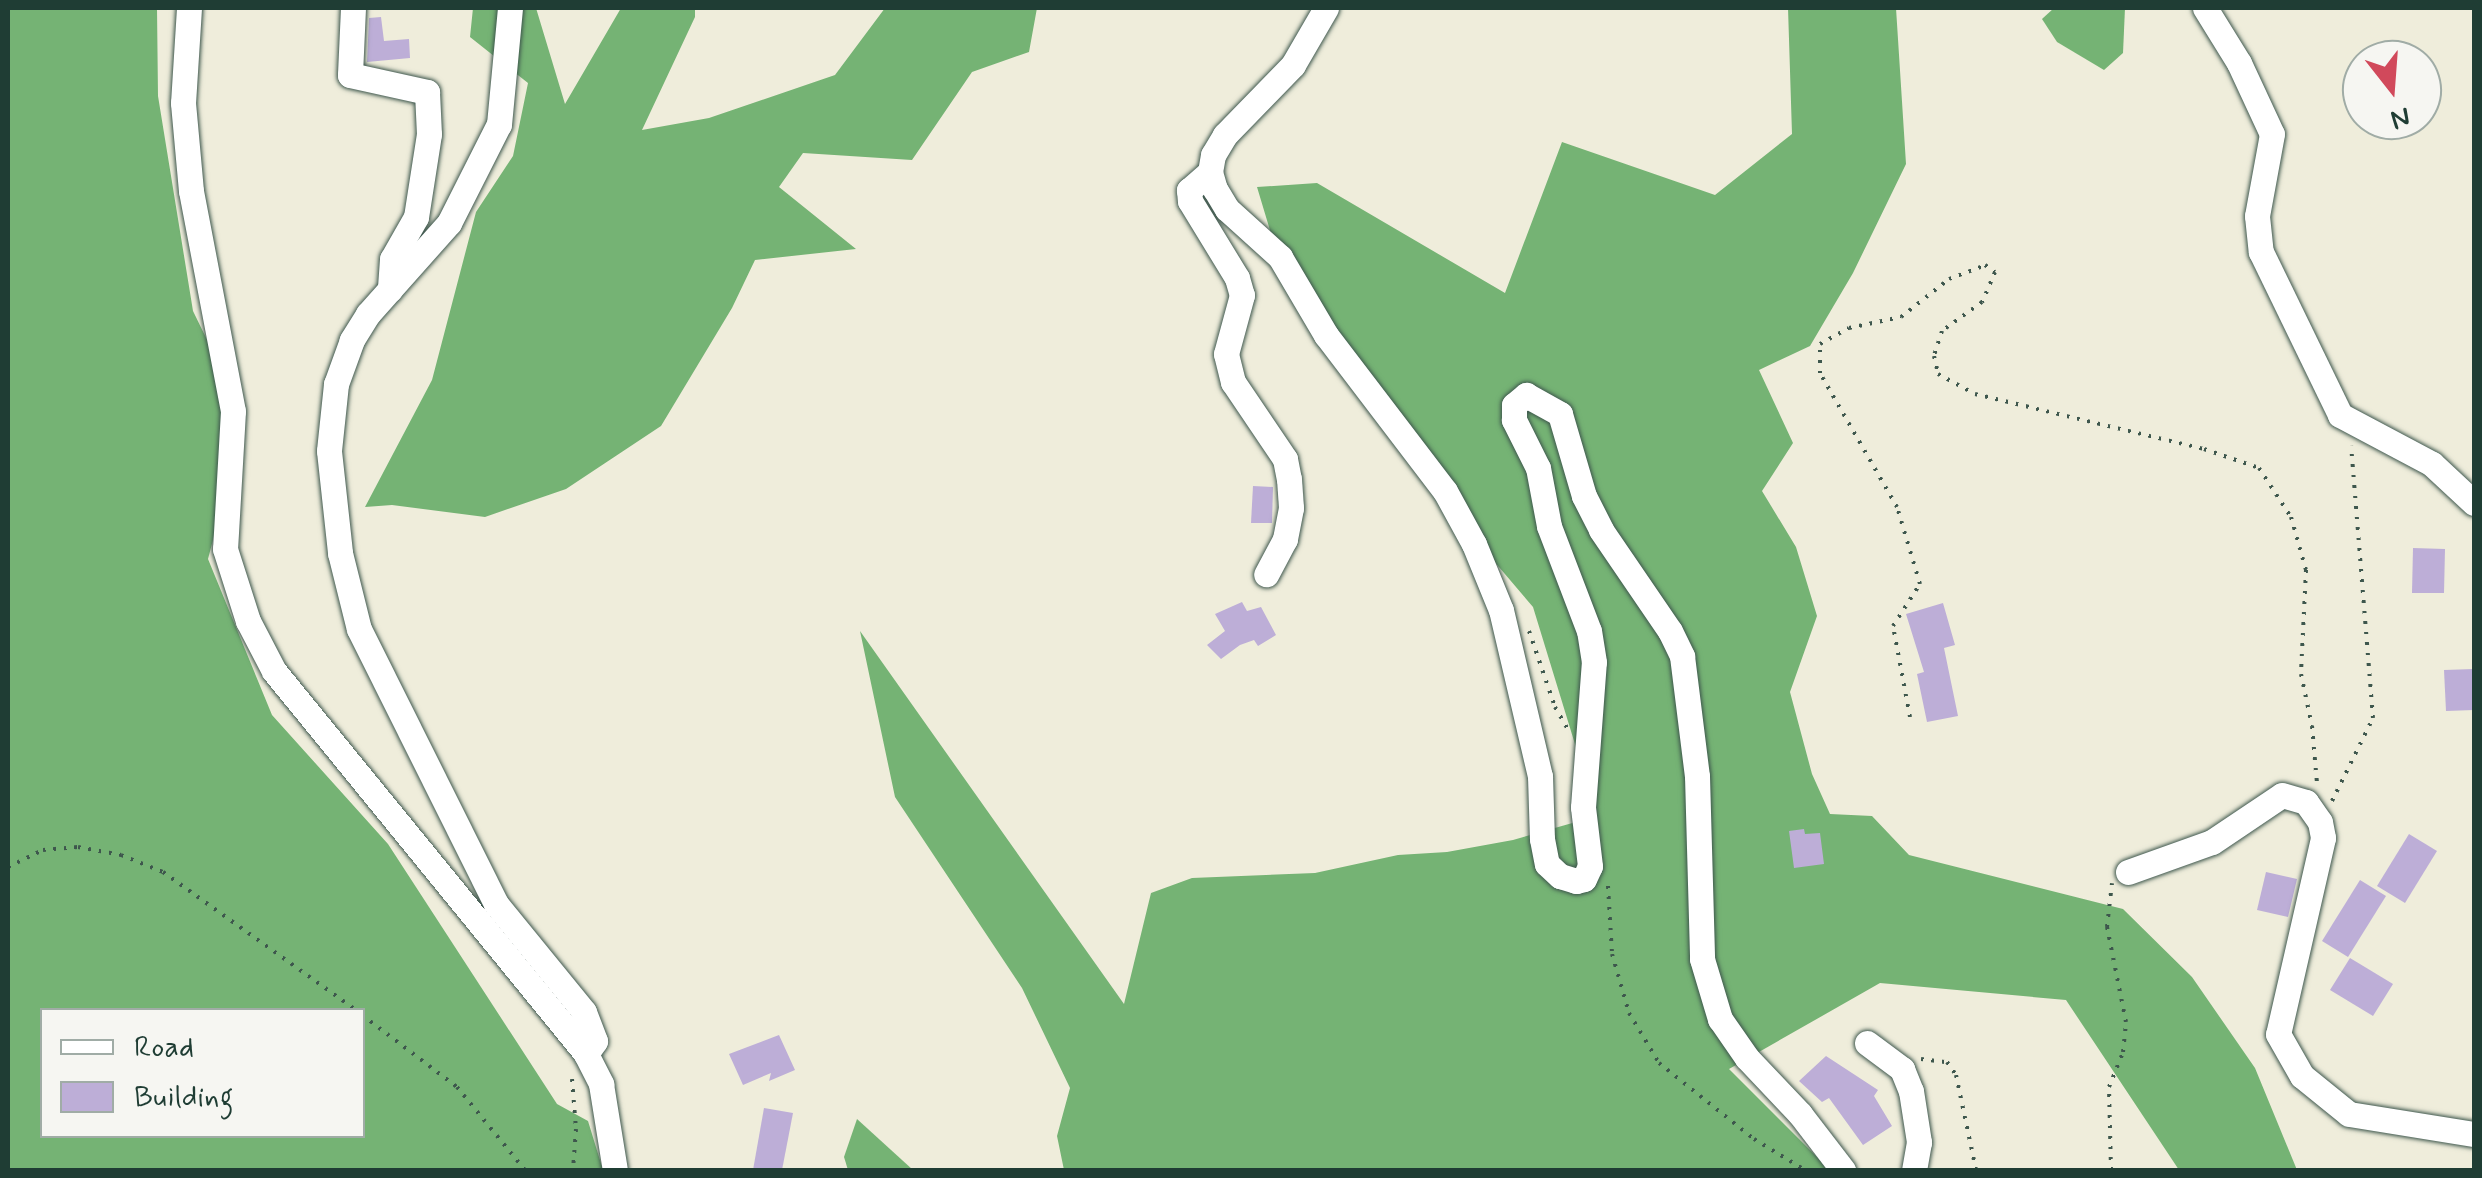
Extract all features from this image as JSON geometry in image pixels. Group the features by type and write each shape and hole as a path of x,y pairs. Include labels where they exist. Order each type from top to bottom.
{"street":[{"path":"189,8 184,103 191,192 233,411 225,549 248,621 274,671 586,1054 601,1084 615,1170"},
{"path":"353,8 350,75 428,92 429,134 416,217 392,259 390,290"},
{"path":"510,8 504,107 490,147 449,224 352,340 331,405 333,486 353,612 496,904 584,1012 595,1042 586,1054"},
{"path":"1326,8 1293,65 1225,135 1213,154 1210,172 1227,208 1280,257 1326,335 1445,490 1501,610 1540,776 1542,839 1548,864 1560,876 1576,881 1584,879 1590,866 1583,807 1594,662 1590,631 1549,526 1538,468 1514,420 1514,406 1526,395 1560,414 1593,513 1682,656 1697,776 1702,959 1720,1019 1747,1058 1800,1114 1843,1170"},
{"path":"2205,8 2238,63 2272,134 2256,216 2261,252 2340,415 2432,464 2474,503"},
{"path":"1210,172 1189,190 1190,201 1237,278 1242,294 1226,354 1233,382 1285,458 1291,508 1286,539 1266,574"},
{"path":"2128,872 2212,842 2282,795 2306,802 2320,822 2323,838 2278,1034 2302,1076 2348,1114 2474,1134"},
{"path":"1867,1043 1902,1069 1916,1111 1919,1142 1914,1170"}],"path":[{"path":"1910,716 1893,626 1920,584 1897,507 1820,373 1820,344 1849,328 1901,317 1948,279 1985,265 1995,272 1982,302 1942,331 1934,356 1938,374 1975,394 2204,449 2258,468 2291,517 2306,570 2301,674 2312,726 2317,784"},
{"path":"2320,822 2372,718 2348,420"},
{"path":"1501,610 1517,618 1533,635 1555,708 1585,757"},
{"path":"8,867 43,850 78,848 121,855 164,872 353,1008"},
{"path":"2112,1170 2108,1087 2123,1052 2126,1022 2108,927 2109,885 2128,872"},
{"path":"1607,873 1612,954 1629,1013 1659,1063 1754,1139 1806,1170"},
{"path":"365,1017 457,1087 524,1170"},
{"path":"572,1170 576,1130 571,1076 586,1054"},
{"path":"1902,1069 1914,1060 1928,1059 1947,1062 1956,1074 1976,1170"}],"green space":[{"path":"8,8 157,8 158,96 193,311 245,418 208,559 272,715 388,844 557,1104 588,1121 603,1170 8,1170"},
{"path":"473,8 536,8 565,104 621,8 695,8 695,17 642,130 709,118 835,75 885,8 1037,8 1029,52 972,72 912,160 803,153 779,187 856,249 755,260 732,308 661,426 566,489 485,517 392,505 365,507 432,380 476,212 513,156 528,83 470,37"},
{"path":"1788,8 1896,8 1906,164 1853,273 1810,346 1759,370 1793,443 1762,491 1796,547 1817,616 1790,692 1812,774 1830,814 1872,816 1909,855 2123,909 2192,977 2255,1068 2297,1170 2179,1170 2066,1000 1880,983 1729,1069 1830,1170 1064,1170 1057,1136 1070,1088 1022,988 895,797 860,631 1124,1004 1151,893 1192,878 1315,873 1398,855 1447,852 1513,840 1597,816 1533,607 1464,526 1272,237 1257,187 1317,183 1505,293 1562,142 1715,195 1792,134"},
{"path":"2054,8 2125,8 2123,53 2104,70 2057,42 2042,19"},
{"path":"857,1119 913,1170 848,1170 844,1157"}],"building":[{"path":"381,17 384,41 409,39 410,58 367,62 369,18"},
{"path":"1253,486 1273,487 1272,523 1251,523"},
{"path":"2413,548 2445,549 2444,593 2412,593"},
{"path":"1242,602 1247,611 1261,607 1276,635 1258,646 1254,640 1240,645 1221,659 1207,645 1225,631 1215,614"},
{"path":"1943,603 1955,645 1944,648 1958,716 1927,722 1917,674 1924,672 1906,614"},
{"path":"2474,669 2474,710 2446,711 2444,670"},
{"path":"1804,829 1805,834 1820,833 1824,864 1794,868 1789,831"},
{"path":"2409,834 2437,851 2405,903 2377,886"},
{"path":"2266,872 2297,879 2288,917 2257,910"},
{"path":"2360,880 2386,896 2348,957 2322,941"},
{"path":"2350,958 2393,984 2373,1016 2330,990"},
{"path":"779,1035 795,1070 769,1081 771,1073 743,1085 729,1054"},
{"path":"1826,1056 1878,1090 1874,1096 1892,1126 1863,1145 1829,1098 1822,1102 1799,1081"},
{"path":"764,1108 793,1113 782,1170 753,1170"}]}
